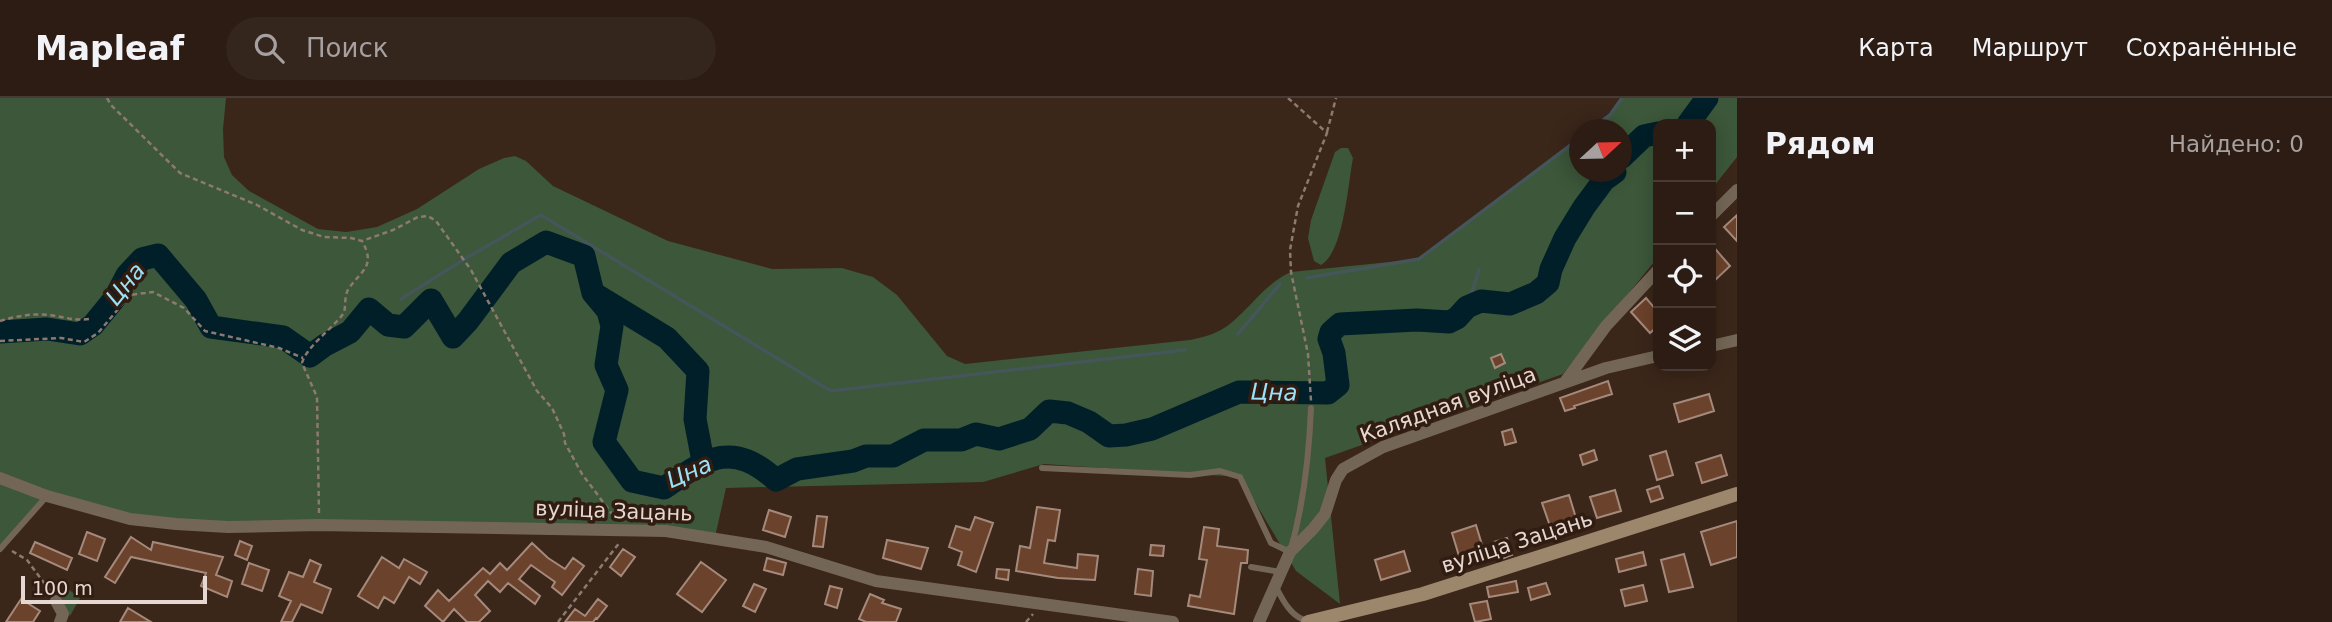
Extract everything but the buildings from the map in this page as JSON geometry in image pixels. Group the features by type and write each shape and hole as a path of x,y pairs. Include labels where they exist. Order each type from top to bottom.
{"street":[{"path":"1716,211 1737,190"},
{"path":"1565,382 1606,326 1653,275"},
{"path":"1716,345 1737,340"},
{"name":"Калядная вуліца","path":"1259,622 1290,552 1325,514 1336,480 1343,470 1358,459 1383,447 1565,382 1606,368 1653,357"},
{"name":"вуліца Зацань","path":"0,478 47,496 130,519 176,524 227,527 318,525 666,531 766,547 876,581 1173,622"},
{"name":"вуліца Зацань","path":"1309,622 1423,594 1737,494"},
{"path":"56,601 63,614 60,622"}],"lane":[{"path":"1042,468 1191,475 1220,471 1240,477 1271,543 1290,552 1303,502 1311,408"},
{"path":"1,547 47,496"},
{"path":"1251,567 1281,572"},
{"path":"1275,586 1287,607 1300,620 1309,622"}],"path":[{"path":"107,98 180,173 257,205 302,230 324,237 362,241 393,230 418,217 428,216 436,221 471,270 537,391 552,408 564,433 565,443 582,474 624,529 620,543 558,622"},
{"path":"1288,98 1327,132"},
{"path":"1311,408 1312,380 1291,272 1290,250 1298,206 1327,132 1336,98"},
{"path":"318,525 317,397 304,371 303,358 343,314 343,302 348,290 366,268 369,259 362,241"},
{"path":"0,341 61,338 84,342 98,333 130,295 153,292 184,308 205,331 279,348 303,358"},
{"path":"0,321 22,315 51,315 75,321 89,319"},
{"path":"1,547 27,560 56,601"}],"green space":[{"path":"0,98 226,98 224,157 232,175 249,191 318,229 346,232 377,227 417,209 479,169 515,156 526,161 553,186 668,241 772,269 842,268 873,277 897,295 947,356 965,364 1190,340 1212,334 1239,316 1267,288 1291,272 1419,259 1569,146 1569,182 1632,182 1632,119 1604,119 1622,98 1737,98 1737,157 1716,184 1716,119 1653,119 1653,263 1563,374 1325,458 1340,604 1296,571 1240,477 1044,464 983,482 726,488 715,537 228,527 131,515 48,497 0,549"},
{"path":"1348,148 1353,158 1347,199 1335,246 1329,258 1321,265 1314,261 1308,238 1311,220 1335,152"},
{"path":"68,589 80,598 70,616 60,598"}],"waterway":[{"path":"1605,119 1622,98"},
{"name":"Цна","path":"1692,119 1707,98"},
{"name":"Цна","path":"1632,147 1644,136 1653,134"},
{"path":"1307,278 1419,259 1569,146"},
{"name":"Цна","path":"0,332 47,329 80,334 93,325 115,298 127,275 142,259 158,255 196,300 211,327 283,337 310,356 350,332 369,309 388,325 404,327 431,300 453,337 511,263 546,242 584,256 593,293 608,311 612,326 606,365 617,390 604,442 632,481 664,488 707,462 732,457 746,460 776,480 797,469 853,461 866,456 893,456 924,440 961,440 976,434 999,439 1030,429 1049,411 1068,413 1089,422 1109,436 1126,435 1152,429 1239,392 1328,393 1338,385 1334,353 1329,339 1331,332 1340,324 1417,320 1449,322 1467,307 1481,301 1510,304 1536,293 1548,283 1551,269 1565,238 1603,182"},
{"path":"401,299 541,215 831,391 1185,350"},
{"path":"1467,307 1479,270"},
{"path":"1238,334 1280,284"},
{"path":"598,296 667,338 698,371 695,419 703,461"}]}
